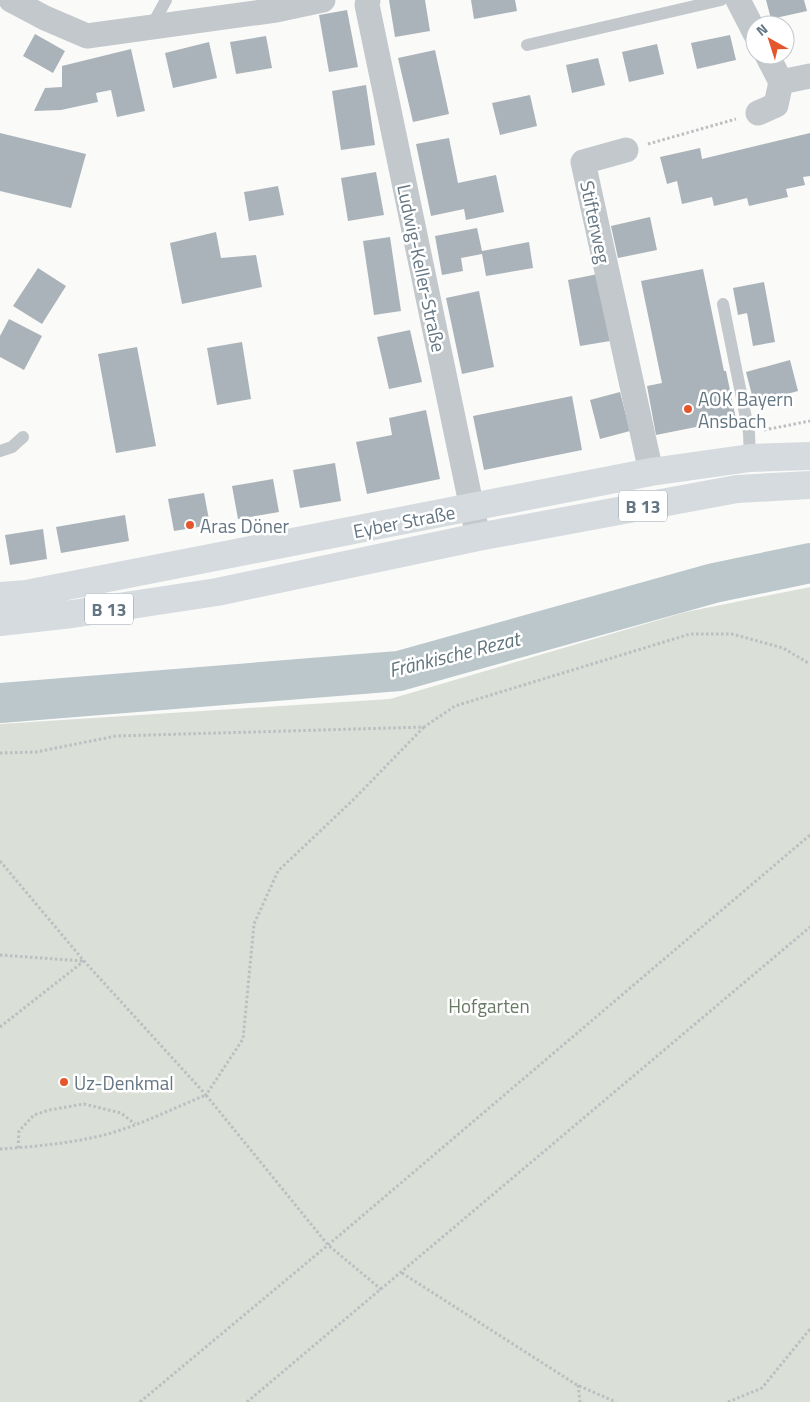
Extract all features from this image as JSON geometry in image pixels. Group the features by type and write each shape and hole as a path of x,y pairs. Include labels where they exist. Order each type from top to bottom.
{"main road":[{"name":"Eyber Straße","path":"0,596 26,594 651,472 750,458 810,456"},
{"name":"Eyber Straße","path":"0,622 72,614 217,592 478,537 737,489 810,485"}],"street":[{"path":"11,0 87,36 150,29 276,10 323,0"},
{"name":"Ludwig-Keller-Straße","path":"368,0 367,6 478,537"},
{"path":"738,0 746,15"},
{"path":"758,113 776,106 781,82 772,65"},
{"path":"781,82 810,76"},
{"name":"Stifterweg","path":"626,150 584,162 651,472"}],"lane":[{"path":"150,29 166,0"},
{"path":"527,44 721,0"},
{"path":"723,304 749,433 750,458"},
{"path":"0,451 12,448 23,437"}],"path":[{"path":"626,150 758,113"},
{"path":"0,1149 92,1137 135,1124 206,1095 243,1040 254,924 278,871 353,800 424,727 455,706 690,634 732,634 783,648 810,664"},
{"path":"0,753 36,752 116,736 424,727"},
{"path":"140,1402 328,1245 810,835"},
{"path":"0,861 84,961 206,1095 328,1245 382,1290"},
{"path":"247,1402 810,927"},
{"path":"0,955 84,961"},
{"path":"0,1027 84,961"},
{"path":"18,1148 19,1131 34,1115 49,1110 84,1104 121,1113 135,1124"},
{"path":"402,1273 578,1385 616,1402"},
{"path":"728,1402 762,1388 810,1329"},
{"path":"578,1385 580,1402"}],"green space":[{"name":"Hofgarten","path":"810,587 810,1402 0,1402 0,724 390,699 686,612"}],"building":[{"path":"389,0 425,0 430,31 395,37"},
{"path":"471,0 515,0 517,11 474,19"},
{"path":"766,0 804,0 807,11 789,15 770,15"},
{"path":"347,10 358,67 329,72 319,15"},
{"path":"35,34 65,51 53,73 23,56"},
{"path":"730,35 736,60 697,69 691,43"},
{"path":"266,36 272,68 236,74 230,42"},
{"path":"209,42 217,78 173,88 165,53"},
{"path":"657,44 664,74 629,82 622,52"},
{"path":"131,49 145,111 117,117 111,90 96,93 98,102 61,110 34,111 45,88 62,87 62,66"},
{"path":"435,50 449,114 413,122 398,58"},
{"path":"598,58 605,85 572,93 566,65"},
{"path":"366,85 375,145 341,150 332,91"},
{"path":"530,95 537,126 500,135 492,103"},
{"path":"0,133 86,154 71,208 0,191"},
{"path":"810,133 810,176 803,177 805,185 786,189 788,197 749,206 747,198 714,206 712,197 682,204 677,181 667,184 660,157 700,148 702,159"},
{"path":"449,138 458,183 496,175 504,212 466,220 464,209 431,216 416,144"},
{"path":"376,172 384,215 348,221 341,178"},
{"path":"278,186 284,215 249,221 244,192"},
{"path":"650,217 657,250 618,258 611,226"},
{"path":"477,228 482,251 529,242 533,268 486,276 482,254 461,258 463,271 442,275 435,236"},
{"path":"216,232 221,258 256,255 262,287 182,304 170,243"},
{"path":"390,237 401,311 374,315 363,241"},
{"path":"38,268 66,286 42,324 13,306"},
{"path":"703,269 736,419 656,435 647,386 662,383 641,281"},
{"path":"598,274 610,341 580,346 568,280"},
{"path":"764,282 775,342 753,346 747,313 738,315 733,288"},
{"path":"479,291 494,367 462,374 446,298"},
{"path":"9,319 42,336 24,370 0,357 0,336"},
{"path":"410,330 422,382 389,389 377,337"},
{"path":"242,342 251,399 217,405 207,348"},
{"path":"137,347 156,446 116,453 98,354"},
{"path":"790,360 798,391 754,403 746,372"},
{"path":"620,392 630,431 600,439 590,400"},
{"path":"572,396 582,450 484,470 473,416"},
{"path":"426,410 440,479 367,494 356,442 392,435 389,418"},
{"path":"335,463 341,501 300,508 293,470"},
{"path":"273,479 279,512 238,519 232,486"},
{"path":"204,493 210,525 174,531 168,499"},
{"path":"125,515 129,541 61,553 56,527"},
{"path":"43,529 47,559 10,565 5,535"}],"waterway":[{"name":"Fränkische Rezat","path":"0,703 399,671 714,583 810,563"}],"place":[{"name":"AOK Bayern Ansbach","path":"688,409"},
{"name":"Aras Döner","path":"190,525"},
{"name":"Uz-Denkmal","path":"64,1082"}]}
